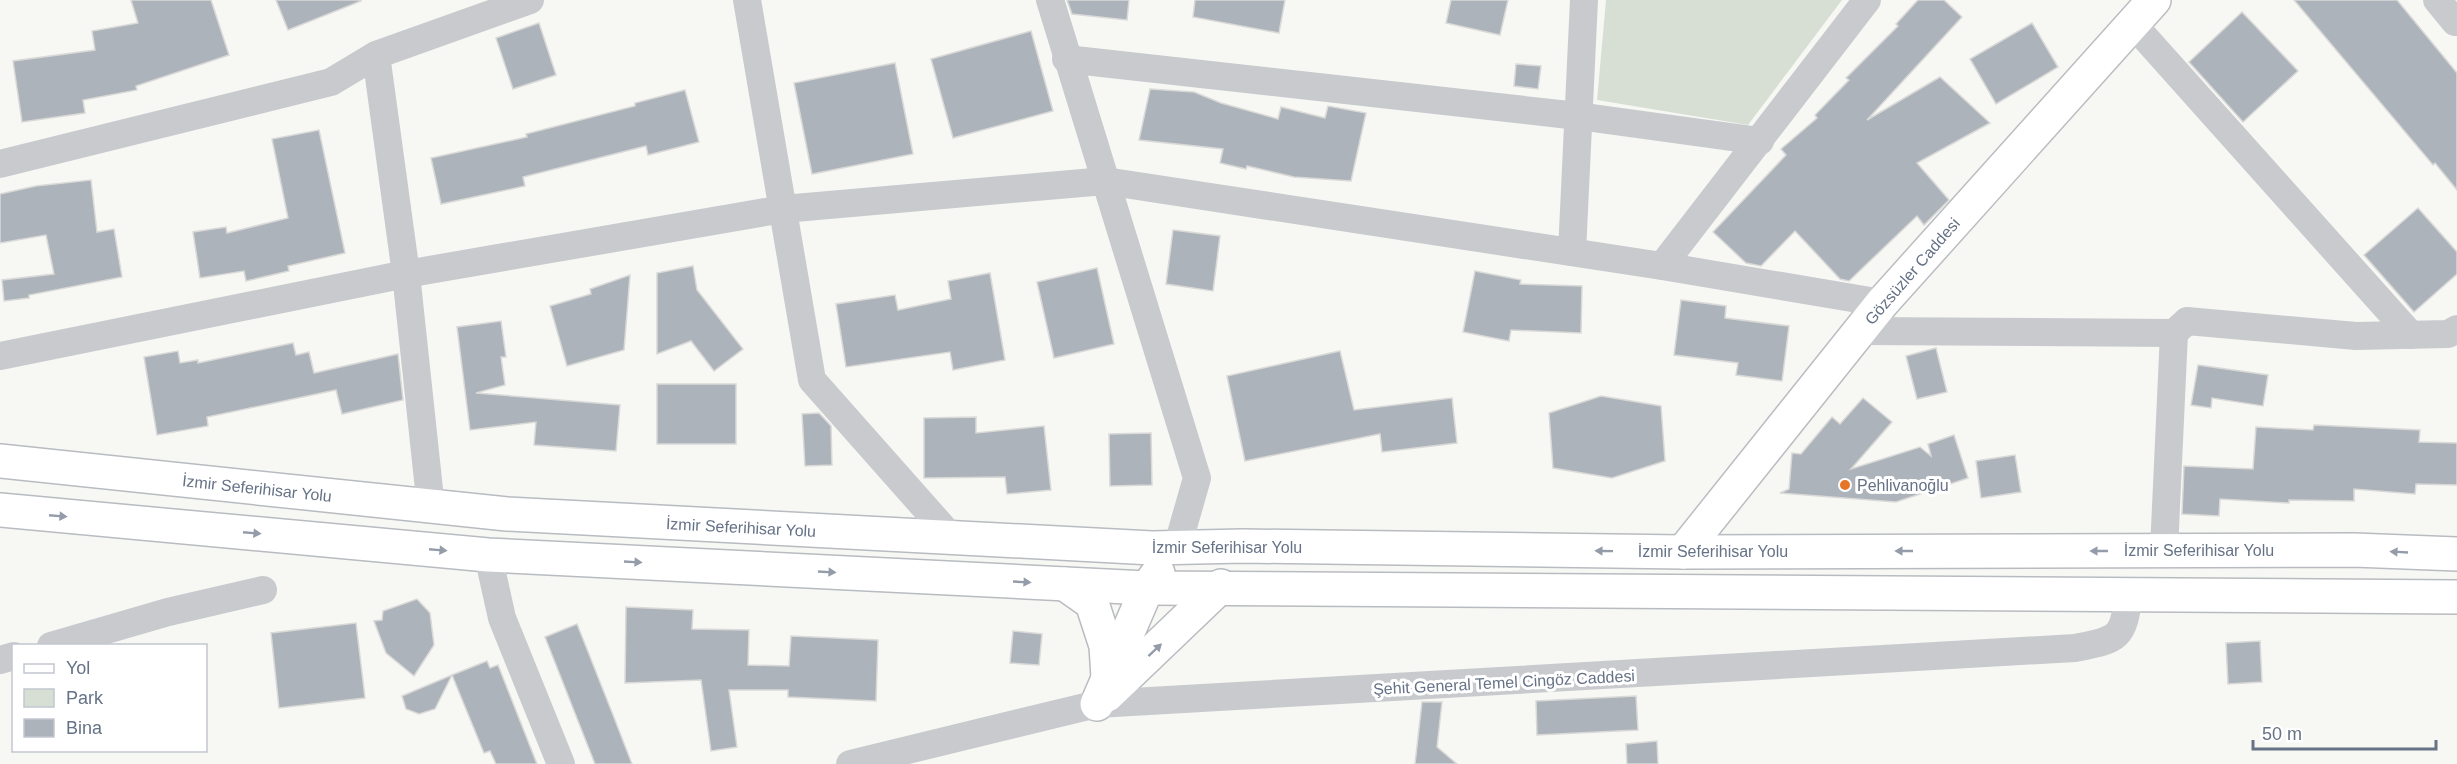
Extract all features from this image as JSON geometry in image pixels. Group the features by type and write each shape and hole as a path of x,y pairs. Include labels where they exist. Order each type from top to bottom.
{"main road":[{"name":"Gözsüzler Caddesi","path":"1683,552 1882,303 2148,6"},
{"name":"İzmir Seferihisar Yolu","path":"0,461 431,508 952,538 1177,548 1683,552 2354,550 2457,554"},
{"path":"0,510 488,555 1147,588 1221,586 2457,597"},
{"path":"1103,691 1147,588 1177,548"},
{"path":"1065,584 1092,603 1101,624 1106,646 1103,691"},
{"path":"1103,691 1221,586"}],"street":[{"path":"0,164 331,82 376,55 530,0"},
{"path":"747,0 812,381 952,538"},
{"path":"1050,0 1066,59 1197,478 1177,548"},
{"path":"1572,252 1584,0"},
{"path":"1662,266 1867,0"},
{"path":"2437,0 2456,23"},
{"path":"2148,6 2411,335"},
{"path":"376,55 406,273 431,508"},
{"path":"1066,59 1578,116 1760,141"},
{"path":"0,356 406,273 783,209 1105,181 1662,266 1882,303"},
{"path":"1860,331 2174,333 2187,321 2356,336 2448,334 2457,329"},
{"path":"2164,550 2174,333"},
{"path":"488,555 502,618 561,764"},
{"path":"55,644 168,612 263,590"},
{"name":"Şehit General Temel Cingöz Caddesi","path":"850,764 1103,691 2075,648 2110,640 2125,625 2129,594"}],"green space":[{"path":"1606,0 1842,0 1748,125 1597,100"}],"building":[{"path":"131,0 211,0 229,55 136,86 137,90 83,100 85,113 22,122 13,61 95,50 92,31 138,23"},
{"path":"276,0 361,0 361,1 288,30"},
{"path":"1067,0 1129,0 1127,20 1072,14"},
{"path":"1195,0 1285,0 1279,33 1193,17"},
{"path":"1451,0 1508,0 1500,35 1446,23"},
{"path":"1918,0 1944,0 1962,17 1867,120 1940,77 1990,123 1917,163 1949,200 1924,225 1917,216 1849,281 1840,279 1795,231 1761,266 1746,263 1713,232 1786,155 1781,149 1817,118 1815,115 1849,80 1846,78 1898,26 1896,24"},
{"path":"2294,0 2397,0 2457,73 2457,190 2435,163 2433,165"},
{"path":"2242,12 2298,71 2243,122 2189,62"},
{"path":"539,23 556,75 513,89 496,38"},
{"path":"2032,23 2058,67 1996,104 1970,59"},
{"path":"1031,31 1053,111 953,138 931,59"},
{"path":"895,63 913,154 812,174 794,83"},
{"path":"1516,64 1541,66 1538,89 1514,86"},
{"path":"1150,89 1194,92 1221,103 1278,119 1281,107 1325,118 1328,106 1366,113 1351,181 1294,177 1247,166 1246,169 1220,163 1223,149 1139,140"},
{"path":"685,90 699,142 648,155 646,146 523,177 525,186 441,204 431,158 527,137 526,134 635,106 635,103"},
{"path":"319,130 345,253 288,266 289,271 246,281 244,271 200,278 193,232 226,227 227,233 288,218 272,139"},
{"path":"91,180 97,232 114,229 122,277 29,295 29,298 4,301 2,280 54,274 46,235 0,243 0,194 36,186"},
{"path":"2418,208 2457,252 2457,274 2414,312 2364,255"},
{"path":"1173,230 1220,236 1213,291 1166,284"},
{"path":"693,266 697,290 743,349 714,371 691,341 657,354 657,273"},
{"path":"1097,268 1114,344 1054,358 1037,282"},
{"path":"1475,271 1521,280 1520,284 1582,286 1581,333 1511,330 1509,341 1463,332"},
{"path":"990,273 1005,360 953,370 950,352 846,367 836,304 895,295 898,310 951,299 948,281"},
{"path":"630,275 624,350 567,366 550,306 591,294 590,289"},
{"path":"1681,300 1726,306 1725,318 1789,326 1782,381 1736,375 1738,363 1674,355"},
{"path":"501,321 506,357 501,357 505,385 476,393 620,405 616,451 534,445 536,422 470,430 457,327"},
{"path":"293,343 296,355 309,352 314,373 398,354 403,400 342,414 336,390 207,417 208,426 157,435 144,357 178,351 180,363 198,360 198,363"},
{"path":"1936,348 1947,392 1917,399 1906,356"},
{"path":"1340,351 1354,410 1452,398 1457,443 1382,452 1380,434 1245,461 1227,376"},
{"path":"2198,365 2268,375 2263,406 2212,398 2211,408 2191,405"},
{"path":"657,384 736,384 736,444 657,444"},
{"path":"1601,396 1661,406 1665,461 1612,478 1553,468 1549,413"},
{"path":"1863,398 1892,422 1851,469 1920,447 1931,456 1928,444 1954,435 1968,478 1896,502 1780,493 1789,489 1792,453 1801,454 1832,417 1840,424"},
{"path":"819,413 831,426 832,465 805,466 802,414"},
{"path":"976,417 976,433 1044,426 1051,490 1007,494 1005,477 924,478 924,418"},
{"path":"2314,425 2420,430 2419,442 2457,443 2457,485 2416,484 2415,494 2354,489 2354,501 2289,500 2289,503 2220,499 2219,516 2182,514 2184,466 2253,469 2256,427 2313,430"},
{"path":"1151,433 1152,485 1110,486 1109,434"},
{"path":"2015,455 2021,492 1981,498 1976,461"},
{"path":"417,599 430,613 434,645 414,676 386,653 374,621 382,620 383,611"},
{"path":"626,607 693,610 692,629 749,630 748,665 789,666 791,636 878,640 876,701 788,697 788,690 729,690 737,747 711,751 701,680 625,683"},
{"path":"356,623 365,698 279,708 271,633"},
{"path":"577,624 632,764 595,764 545,637"},
{"path":"1013,631 1042,634 1039,665 1010,663"},
{"path":"2260,641 2262,682 2228,684 2226,643"},
{"path":"487,661 490,668 498,665 537,764 496,764 490,751 484,753 452,675"},
{"path":"452,675 435,709 419,714 406,709 402,696"},
{"path":"1636,696 1638,730 1537,735 1536,701"},
{"path":"1422,702 1442,702 1437,747 1457,764 1415,764"},
{"path":"1657,741 1658,764 1627,764 1626,744"}],"place":[{"name":"Pehlivanoğlu","path":"1845,485"}]}
